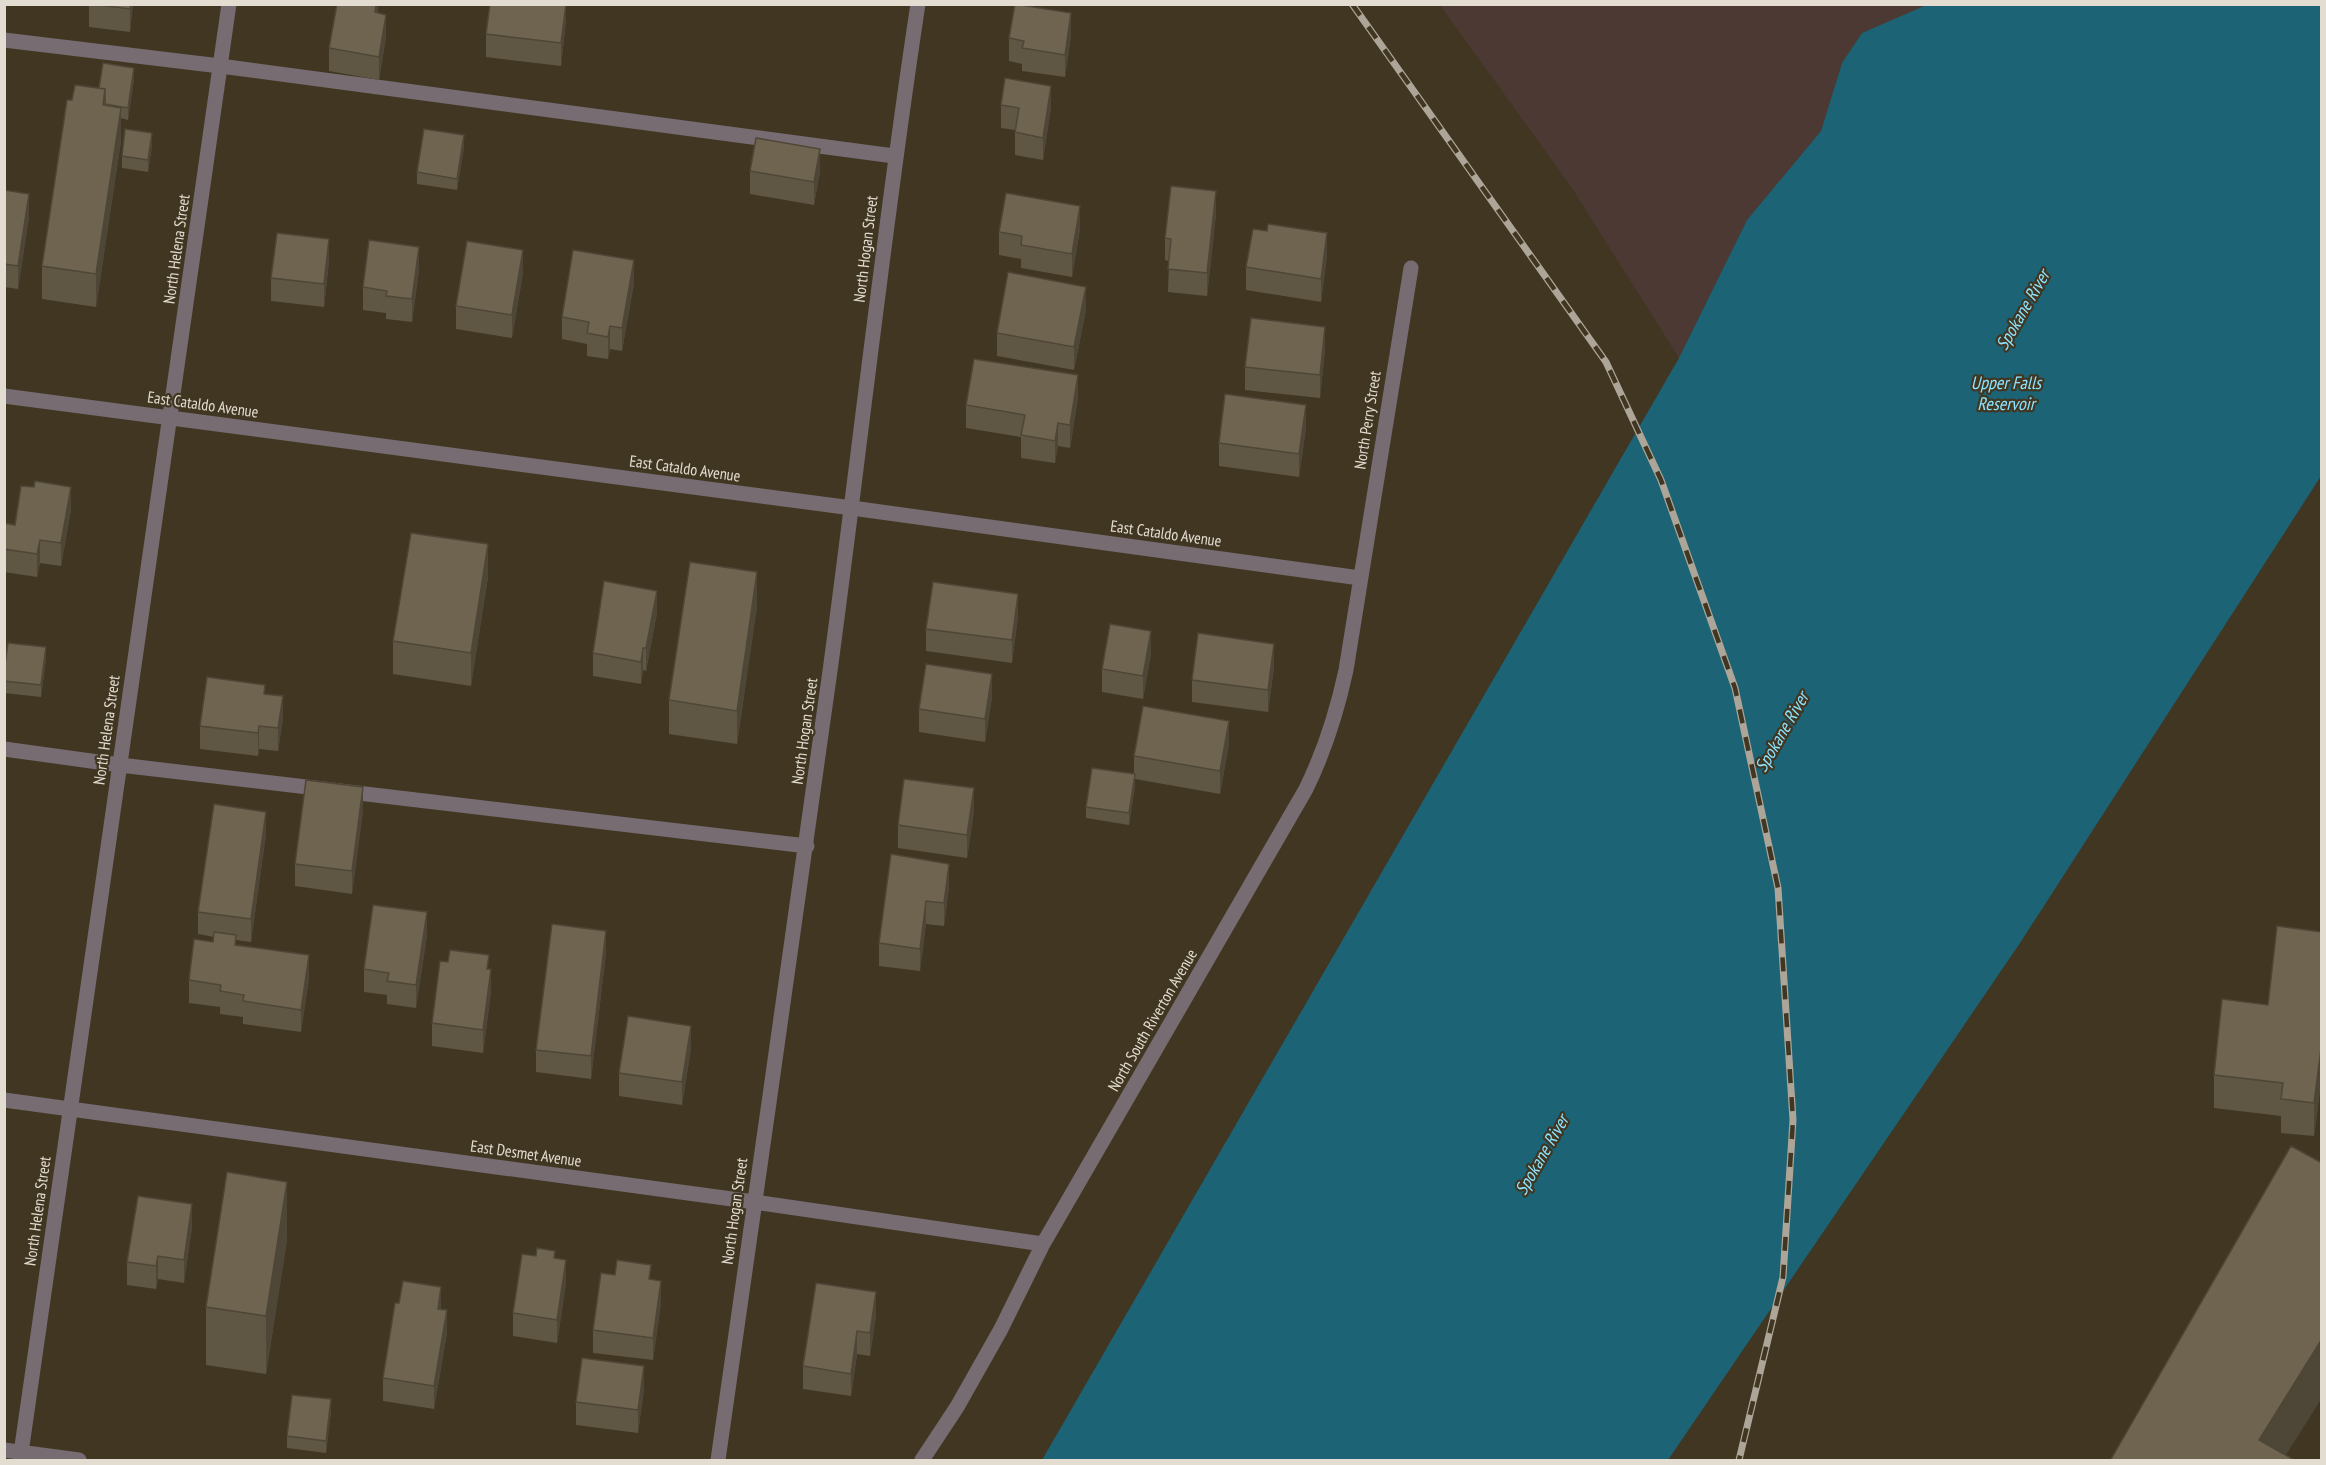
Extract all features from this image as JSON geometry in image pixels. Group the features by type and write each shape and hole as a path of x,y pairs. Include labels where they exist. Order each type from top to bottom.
{"street":[{"name":"North Helena Street","path":"20,1456 229,4"},
{"name":"North Hogan Street","path":"718,1461 753,1202 807,846 852,508 894,156 918,4"},
{"path":"4,40 220,66 894,156"},
{"name":"North Perry Street","path":"1360,578 1411,268"},
{"name":"East Cataldo Avenue","path":"4,396 852,508 1360,578"},
{"name":"North South Riverton Avenue","path":"922,1461 957,1407 1001,1329 1043,1244 1306,789 1332,730 1340,699 1360,578"},
{"path":"4,749 120,765 807,846"},
{"name":"East Desmet Avenue","path":"4,1100 1043,1244"},
{"path":"4,1450 20,1456 79,1461"}],"shaded area":[{"path":"1440,5 1929,5 1862,33 1842,63 1821,131 1747,220 1679,358 1572,188"}],"water":[{"name":"Upper Falls Reservoir","path":"1929,4 2321,5 2321,476 2020,943 1668,1460 1042,1460 1679,358 1747,220 1821,131 1842,63 1862,33"}],"building":[{"path":"91,4 131,4 130,9"},
{"path":"337,4 376,4 375,12 386,15 379,57 329,48"},
{"path":"490,4 566,4 561,43 486,34"},
{"path":"1015,4 1071,13 1065,55 1022,48 1024,41 1009,38"},
{"path":"103,63 134,68 128,108 105,104 105,89 99,88"},
{"path":"1005,78 1051,86 1043,138 1015,132 1019,108 1001,105"},
{"path":"75,85 105,89 103,105 121,108 96,274 42,266 67,100 72,100"},
{"path":"125,129 152,133 148,160 122,156"},
{"path":"424,129 464,135 457,179 417,172"},
{"path":"756,138 820,149 814,182 750,171"},
{"path":"1171,186 1216,191 1207,273 1168,269 1171,239 1165,238"},
{"path":"4,190 29,194 18,266 4,264"},
{"path":"1006,193 1080,206 1072,254 1021,245 1022,236 999,232"},
{"path":"1268,224 1327,233 1321,279 1246,267 1253,229 1267,231"},
{"path":"277,233 329,239 324,284 271,278"},
{"path":"369,240 419,247 412,299 386,296 387,291 363,287"},
{"path":"467,241 523,250 512,315 456,306"},
{"path":"573,250 634,260 622,328 610,326 608,337 587,333 589,322 562,317"},
{"path":"1008,272 1086,287 1074,347 997,333"},
{"path":"1251,318 1325,327 1320,375 1245,367"},
{"path":"974,359 1078,375 1070,425 1058,423 1055,441 1021,435 1025,415 966,405"},
{"path":"1225,394 1306,405 1299,454 1219,443"},
{"path":"35,481 71,487 61,543 40,540 37,554 4,549 4,523 15,525 21,486 34,487"},
{"path":"411,533 488,544 471,653 393,641"},
{"path":"690,562 757,572 737,711 669,700"},
{"path":"604,581 657,591 641,662 593,653"},
{"path":"933,582 1018,594 1012,640 926,629"},
{"path":"1110,624 1151,631 1143,676 1102,669"},
{"path":"1198,633 1274,644 1268,690 1192,680"},
{"path":"8,643 46,647 41,685 4,681"},
{"path":"926,664 992,674 985,719 919,709"},
{"path":"207,677 265,685 264,694 283,696 278,728 259,726 258,733 200,726"},
{"path":"1143,706 1229,721 1220,771 1134,756"},
{"path":"1092,768 1135,774 1129,813 1086,807"},
{"path":"904,779 974,788 967,835 898,825"},
{"path":"306,780 363,787 352,871 295,864"},
{"path":"214,804 266,812 251,919 198,912"},
{"path":"891,854 949,864 944,903 926,901 920,949 879,943"},
{"path":"373,905 427,912 416,985 387,981 389,973 364,969"},
{"path":"552,924 606,931 591,1056 536,1050"},
{"path":"2277,926 2322,932 2322,1041 2314,1103 2281,1099 2283,1083 2214,1075 2222,999 2268,1005"},
{"path":"214,932 236,935 235,945 309,955 301,1010 243,1001 244,995 220,991 221,985 189,980 194,939 213,942"},
{"path":"450,950 489,955 487,969 491,969 483,1030 432,1023 440,961 448,962"},
{"path":"628,1016 691,1026 682,1082 619,1073"},
{"path":"2291,1146 2322,1163 2322,1339 2259,1440 2296,1461 2110,1461"},
{"path":"227,1172 287,1182 266,1316 206,1307"},
{"path":"138,1196 192,1204 184,1260 158,1256 156,1266 127,1262"},
{"path":"537,1248 555,1251 554,1258 566,1260 557,1320 513,1313 522,1254 536,1256"},
{"path":"617,1260 651,1265 649,1279 661,1281 653,1338 593,1330 601,1273 615,1275"},
{"path":"403,1281 441,1287 438,1309 447,1310 434,1386 383,1378 395,1303 399,1303"},
{"path":"816,1283 876,1292 870,1333 857,1331 851,1374 803,1366"},
{"path":"582,1358 644,1366 638,1410 576,1402"},
{"path":"292,1395 331,1399 326,1441 287,1436"}],"railway":[{"path":"1352,4 1606,362 1661,480 1735,688 1778,888 1793,1120 1783,1277 1739,1460"}],"water label":[{"name":"Spokane River","path":"2023,310"},
{"name":"Spokane River","path":"1782,732"},
{"name":"Spokane River","path":"1542,1155"}]}
